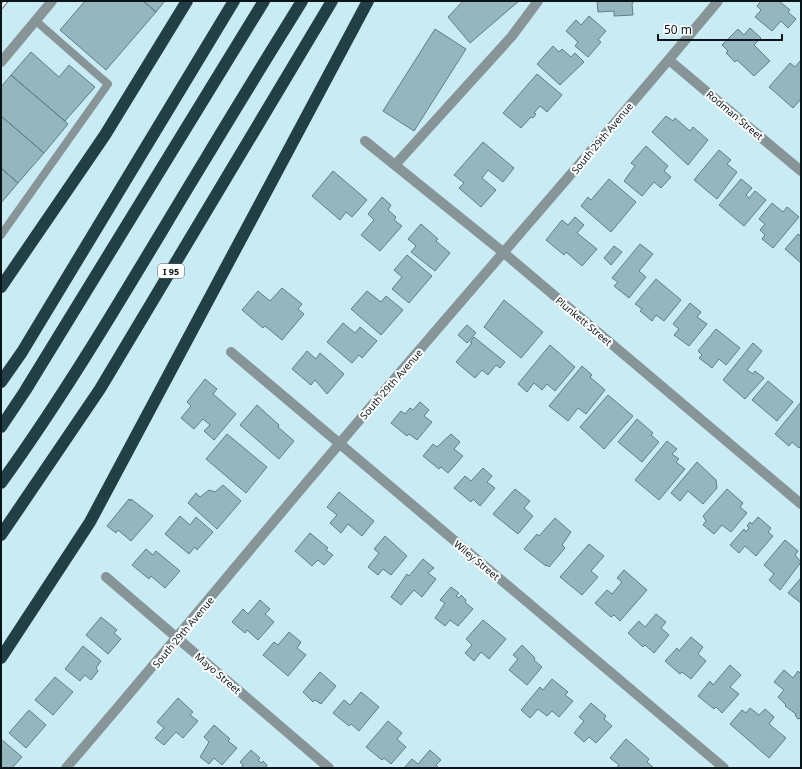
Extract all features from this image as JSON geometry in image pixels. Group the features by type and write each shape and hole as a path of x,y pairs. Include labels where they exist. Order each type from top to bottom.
{"highway":[{"path":"1,287 105,135 187,1"},
{"path":"1,382 26,345 234,1"},
{"path":"1,427 26,391 264,1"},
{"path":"1,483 36,434 108,322 302,1"},
{"name":"I 95","path":"1,535 100,389 332,1"},
{"path":"1,658 90,522 368,1"}],"street":[{"path":"1,62 52,1"},
{"path":"395,165 512,36 538,1"},
{"name":"South 29th Avenue","path":"66,768 178,638 339,443 504,253 718,1"},
{"name":"Rodman Street","path":"669,60 801,171"},
{"name":"Plunkett Street","path":"365,141 504,253 801,504"},
{"name":"Wiley Street","path":"231,352 724,768"},
{"name":"Mayo Street","path":"106,577 329,768"}],"lane":[{"path":"1,235 108,84 36,21"}],"building":[{"path":"85,1 143,1 156,12 106,70 60,30"},
{"path":"143,1 165,1 156,12"},
{"path":"463,1 519,1 470,43 448,17"},
{"path":"597,1 634,1 632,4 633,15 614,16 614,11 598,12"},
{"path":"761,1 779,1 790,10 788,12 796,19 788,28 781,21 772,31 755,17 761,10 757,6"},
{"path":"589,16 606,31 598,40 601,42 588,57 575,46 578,42 566,31 576,20 581,25"},
{"path":"750,28 761,38 754,45 770,61 754,76 737,60 735,62 726,53 728,51 722,45 738,29 744,35"},
{"path":"435,29 466,49 414,131 383,111"},
{"path":"553,46 559,52 562,49 571,57 575,53 584,62 560,85 537,64"},
{"path":"31,52 59,77 69,65 95,87 65,121 11,75"},
{"path":"801,60 801,99 793,108 769,87 790,63 795,67"},
{"path":"537,74 562,95 547,112 540,106 534,113 536,114 533,118 531,117 521,128 503,113"},
{"path":"11,75 68,124 44,153 1,116 1,87"},
{"path":"1,116 44,153 18,183 1,168"},
{"path":"666,116 673,121 675,118 690,131 693,127 708,140 688,165 652,132"},
{"path":"483,142 514,168 503,182 488,170 482,178 496,190 481,207 459,188 464,183 454,175"},
{"path":"646,146 668,166 664,171 671,177 661,188 654,182 642,196 624,181 635,166 631,163"},
{"path":"719,150 731,160 727,164 737,172 717,199 694,180"},
{"path":"1,168 18,183 1,203"},
{"path":"333,171 367,200 352,217 346,212 340,220 312,196"},
{"path":"609,179 636,202 611,232 581,206 588,197 591,200"},
{"path":"741,179 752,188 746,195 749,198 755,191 766,200 744,226 719,205"},
{"path":"382,197 391,205 388,210 396,217 394,220 402,226 380,251 361,235 374,220 368,214"},
{"path":"772,203 783,212 787,207 799,217 773,248 762,239 765,235 760,230 765,224 759,219"},
{"path":"575,217 584,225 577,233 597,249 582,266 566,252 564,255 546,240 562,220 568,225"},
{"path":"421,224 438,239 436,241 450,253 435,271 411,252 416,246 408,239"},
{"path":"798,234 801,236 801,263 785,249"},
{"path":"640,244 653,254 639,271 646,277 629,298 614,286 618,282 612,278"},
{"path":"614,246 622,252 611,265 604,258"},
{"path":"407,255 432,276 409,303 392,289 402,277 394,270"},
{"path":"656,279 681,300 664,321 656,315 652,321 640,311 642,309 635,304"},
{"path":"282,288 302,304 298,309 304,314 282,340 265,326 263,328 242,310 258,291 270,301"},
{"path":"367,291 381,302 386,296 403,310 381,335 351,309"},
{"path":"504,300 543,332 521,358 484,327"},
{"path":"690,303 701,312 697,317 707,324 689,346 674,335 679,329 673,324"},
{"path":"343,323 355,333 360,327 377,341 362,358 359,355 352,363 327,342"},
{"path":"467,325 476,333 467,343 458,335"},
{"path":"716,329 740,348 726,365 719,359 712,368 699,358 702,355 698,351"},
{"path":"474,337 505,362 500,368 496,365 488,375 482,370 475,378 456,362 472,343 470,342"},
{"path":"753,343 762,351 747,370 753,374 755,371 764,378 745,399 723,380"},
{"path":"550,345 575,367 555,391 547,384 542,390 534,383 527,392 518,384"},
{"path":"307,351 316,359 320,353 344,374 327,394 315,380 311,385 292,369"},
{"path":"582,366 592,375 590,377 605,390 586,414 578,408 568,421 549,406"},
{"path":"205,379 217,389 213,394 236,414 214,440 204,431 210,425 203,419 194,429 181,418 191,406 187,402"},
{"path":"768,381 793,402 777,421 752,400"},
{"path":"608,395 633,416 604,449 580,427"},
{"path":"420,402 429,410 424,416 432,422 417,440 409,434 407,436 391,423 401,411 405,414 410,408 413,410"},
{"path":"801,402 801,446 799,448 792,442 789,446 775,434"},
{"path":"257,405 294,441 279,459 240,425"},
{"path":"637,419 653,433 651,435 659,442 642,462 618,442"},
{"path":"227,434 267,467 246,493 206,459"},
{"path":"451,434 460,442 454,449 463,456 448,473 441,467 439,469 423,456 433,444 437,447"},
{"path":"667,441 677,449 672,454 679,459 676,462 685,469 659,500 635,480"},
{"path":"697,462 716,480 717,488 703,504 688,491 680,501 671,493"},
{"path":"483,468 492,476 487,482 495,488 480,506 473,499 471,502 454,488 465,476 471,481"},
{"path":"223,485 241,501 217,529 188,503 196,493 200,497 209,490 215,492"},
{"path":"515,489 530,501 524,508 533,516 518,534 493,514"},
{"path":"727,489 743,503 740,507 747,513 731,532 722,525 714,534 703,525 706,521 703,516"},
{"path":"339,492 374,521 362,536 348,524 341,533 330,523 337,515 327,507"},
{"path":"129,499 153,516 131,541 118,530 116,533 107,526"},
{"path":"180,516 190,525 196,517 213,532 197,550 195,547 189,554 165,534"},
{"path":"758,517 771,528 768,532 773,536 756,556 745,546 739,553 730,545 744,529 746,532 749,528 747,526 750,522 752,524"},
{"path":"555,518 571,532 562,545 565,548 549,567 524,549 537,534 539,536"},
{"path":"310,533 328,548 326,550 333,555 324,565 318,560 312,566 295,551"},
{"path":"385,536 407,556 391,575 383,569 378,575 368,567 379,553 374,549"},
{"path":"785,540 798,551 795,555 801,562 780,590 769,580 774,574 764,565"},
{"path":"589,544 604,556 591,571 598,577 582,595 560,577"},
{"path":"146,549 153,555 156,551 180,571 165,588 151,576 149,579 132,565"},
{"path":"423,559 434,568 428,573 436,579 422,597 414,590 401,605 391,597 407,574 409,576"},
{"path":"624,570 647,590 620,621 614,615 611,617 595,603 607,590 612,594 622,582 617,578"},
{"path":"801,578 801,603 788,593"},
{"path":"451,587 459,593 456,596 459,598 461,595 466,600 465,602 473,609 458,626 450,620 445,626 435,618 445,603 440,600"},
{"path":"260,600 270,609 265,614 274,622 258,640 247,630 245,633 232,622 243,609 248,614"},
{"path":"656,614 666,622 661,628 669,635 654,653 645,645 643,647 628,633 639,621 645,627"},
{"path":"101,617 117,630 114,633 121,639 108,654 86,635"},
{"path":"483,620 506,639 489,659 481,652 474,661 465,653 472,645 466,639"},
{"path":"289,632 301,642 297,648 306,655 288,676 263,655 274,642 278,645"},
{"path":"691,637 703,647 698,654 706,661 691,679 682,672 680,674 665,661 677,648 679,651"},
{"path":"522,645 535,658 534,660 542,667 527,685 509,670 518,659 513,655"},
{"path":"83,646 101,661 96,668 98,671 91,680 85,675 80,681 65,669"},
{"path":"730,665 741,675 730,687 739,694 722,713 716,707 714,709 698,696 710,681 713,685"},
{"path":"784,670 793,678 798,671 801,674 801,718 798,719 795,715 796,714 785,706 786,705 778,697 784,690 774,682"},
{"path":"320,672 336,686 321,704 315,700 313,702 303,692"},
{"path":"55,677 73,692 53,715 35,700"},
{"path":"552,679 568,692 565,695 573,701 559,717 552,711 547,716 538,709 530,718 521,710 540,687 543,690"},
{"path":"361,692 379,707 359,731 351,724 349,726 333,713 344,700 350,705"},
{"path":"178,698 193,712 190,715 198,721 183,738 176,732 164,745 155,738 164,728 157,722"},
{"path":"591,703 606,716 604,719 612,726 596,743 589,737 584,742 574,733 584,721 579,717"},
{"path":"750,708 759,715 765,709 774,717 769,724 786,738 769,758 730,724 742,710 746,713"},
{"path":"29,710 46,725 26,748 9,733"},
{"path":"388,721 402,733 397,739 406,747 391,764 384,758 382,760 366,747"},
{"path":"214,725 230,739 228,741 237,748 222,765 214,758 209,764 200,757 209,742 204,737"},
{"path":"1,739 22,757 12,768 1,768"},
{"path":"626,739 649,759 647,762 654,768 616,768 619,765 610,758"},
{"path":"251,750 260,758 258,760 261,763 263,761 267,765 267,768 241,768 243,765 240,762"},
{"path":"430,750 441,760 436,765 439,768 404,768 412,759 418,764"}],"railway":[{"path":"1,7 6,1"}]}
